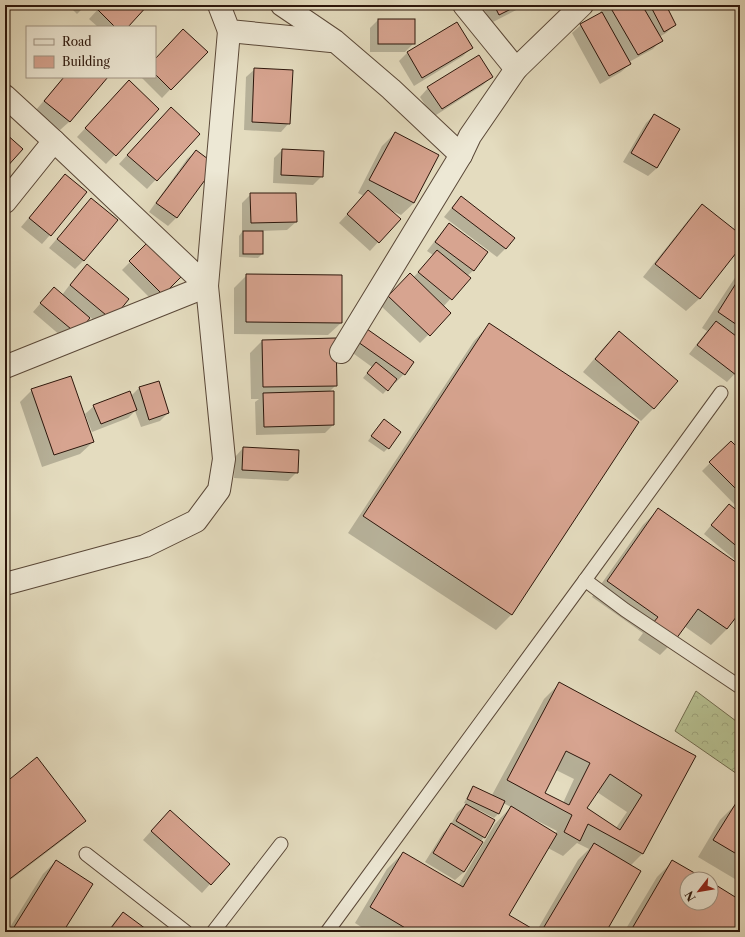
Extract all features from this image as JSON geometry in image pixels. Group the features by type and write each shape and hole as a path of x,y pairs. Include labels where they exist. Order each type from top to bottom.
{"street":[{"path":"5,584 145,546 196,521 220,490 224,459 208,286 229,30 219,5"},
{"path":"282,5 335,41 391,89 461,155"},
{"path":"464,5 516,69"},
{"path":"341,352 461,155 470,136 516,69 582,5"},
{"path":"229,30 335,41"},
{"path":"5,96 208,286"},
{"path":"5,202 54,141"},
{"path":"5,367 208,286"}],"lane":[{"path":"327,932 721,393"},
{"path":"585,580 625,610 740,687"},
{"path":"213,932 281,844"},
{"path":"86,854 186,932"}],"green space":[{"path":"696,691 740,724 740,776 675,731"}],"building":[{"path":"101,5 148,5 129,26 114,26 97,9"},
{"path":"494,5 519,5 499,15"},
{"path":"609,5 642,5 663,41 638,55"},
{"path":"650,5 666,5 676,25 664,32"},
{"path":"602,12 631,64 609,76 580,24"},
{"path":"378,19 415,19 415,44 378,44"},
{"path":"457,22 473,48 422,78 407,52"},
{"path":"183,29 208,52 171,90 156,75 156,58"},
{"path":"479,55 493,77 442,109 427,87"},
{"path":"254,68 293,70 290,124 252,122"},
{"path":"63,78 107,78 70,122 44,101"},
{"path":"129,80 159,109 116,156 85,128"},
{"path":"171,107 200,134 157,181 127,155"},
{"path":"654,114 680,129 657,168 631,153"},
{"path":"395,132 439,155 414,203 369,180"},
{"path":"5,133 23,149 5,169"},
{"path":"282,149 324,151 323,177 281,175"},
{"path":"196,150 216,165 177,218 156,203"},
{"path":"65,174 87,192 51,236 29,218"},
{"path":"368,190 401,219 379,243 347,214"},
{"path":"250,193 296,193 297,222 251,223"},
{"path":"461,196 515,238 506,249 452,208"},
{"path":"91,198 118,220 84,261 57,239"},
{"path":"702,204 740,234 740,248 700,299 655,264"},
{"path":"449,223 488,252 474,271 435,242"},
{"path":"243,231 263,231 263,254 243,254"},
{"path":"149,241 182,276 163,295 129,261"},
{"path":"437,250 471,278 452,300 418,272"},
{"path":"87,264 129,299 112,320 70,285"},
{"path":"410,273 451,313 430,336 388,296"},
{"path":"246,274 342,275 342,323 246,322"},
{"path":"740,277 740,327 718,312"},
{"path":"54,287 90,318 77,334 40,303"},
{"path":"716,321 740,339 740,369 736,375 697,345"},
{"path":"489,323 639,422 512,615 363,516"},
{"path":"367,329 414,362 405,375 358,342"},
{"path":"619,331 678,381 654,409 595,359"},
{"path":"336,338 337,386 263,387 262,340"},
{"path":"376,362 397,379 388,391 367,373"},
{"path":"71,376 94,442 54,455 31,389"},
{"path":"159,381 169,413 149,420 139,387"},
{"path":"130,391 137,410 101,424 93,405"},
{"path":"334,391 334,425 264,427 263,393"},
{"path":"384,419 401,432 389,449 371,436"},
{"path":"731,441 740,450 740,493 709,462"},
{"path":"243,447 299,450 298,473 242,470"},
{"path":"729,504 740,513 740,549 711,525"},
{"path":"658,508 740,565 740,612 727,629 698,609 676,639 653,623 658,617 607,581"},
{"path":"559,682 696,756 643,854 588,824 580,841 564,832 572,815 507,780","holes":["566,751 590,763 569,805 545,793","610,774 642,795 620,830 587,808"]},
{"path":"37,757 86,821 7,881 5,878 5,783"},
{"path":"473,786 505,801 499,814 467,799"},
{"path":"736,803 740,805 740,856 713,840"},
{"path":"466,804 495,820 485,838 456,821"},
{"path":"511,806 557,834 509,915 538,932 412,932 370,907 403,852 463,887"},
{"path":"170,810 230,864 211,885 151,831"},
{"path":"451,823 483,842 464,872 433,853"},
{"path":"594,843 641,871 606,932 541,932"},
{"path":"56,860 93,884 63,932 11,932"},
{"path":"672,860 691,871 679,871 679,911 719,911 719,887 740,900 740,928 738,932 630,932"},
{"path":"123,912 150,932 108,932"}]}
